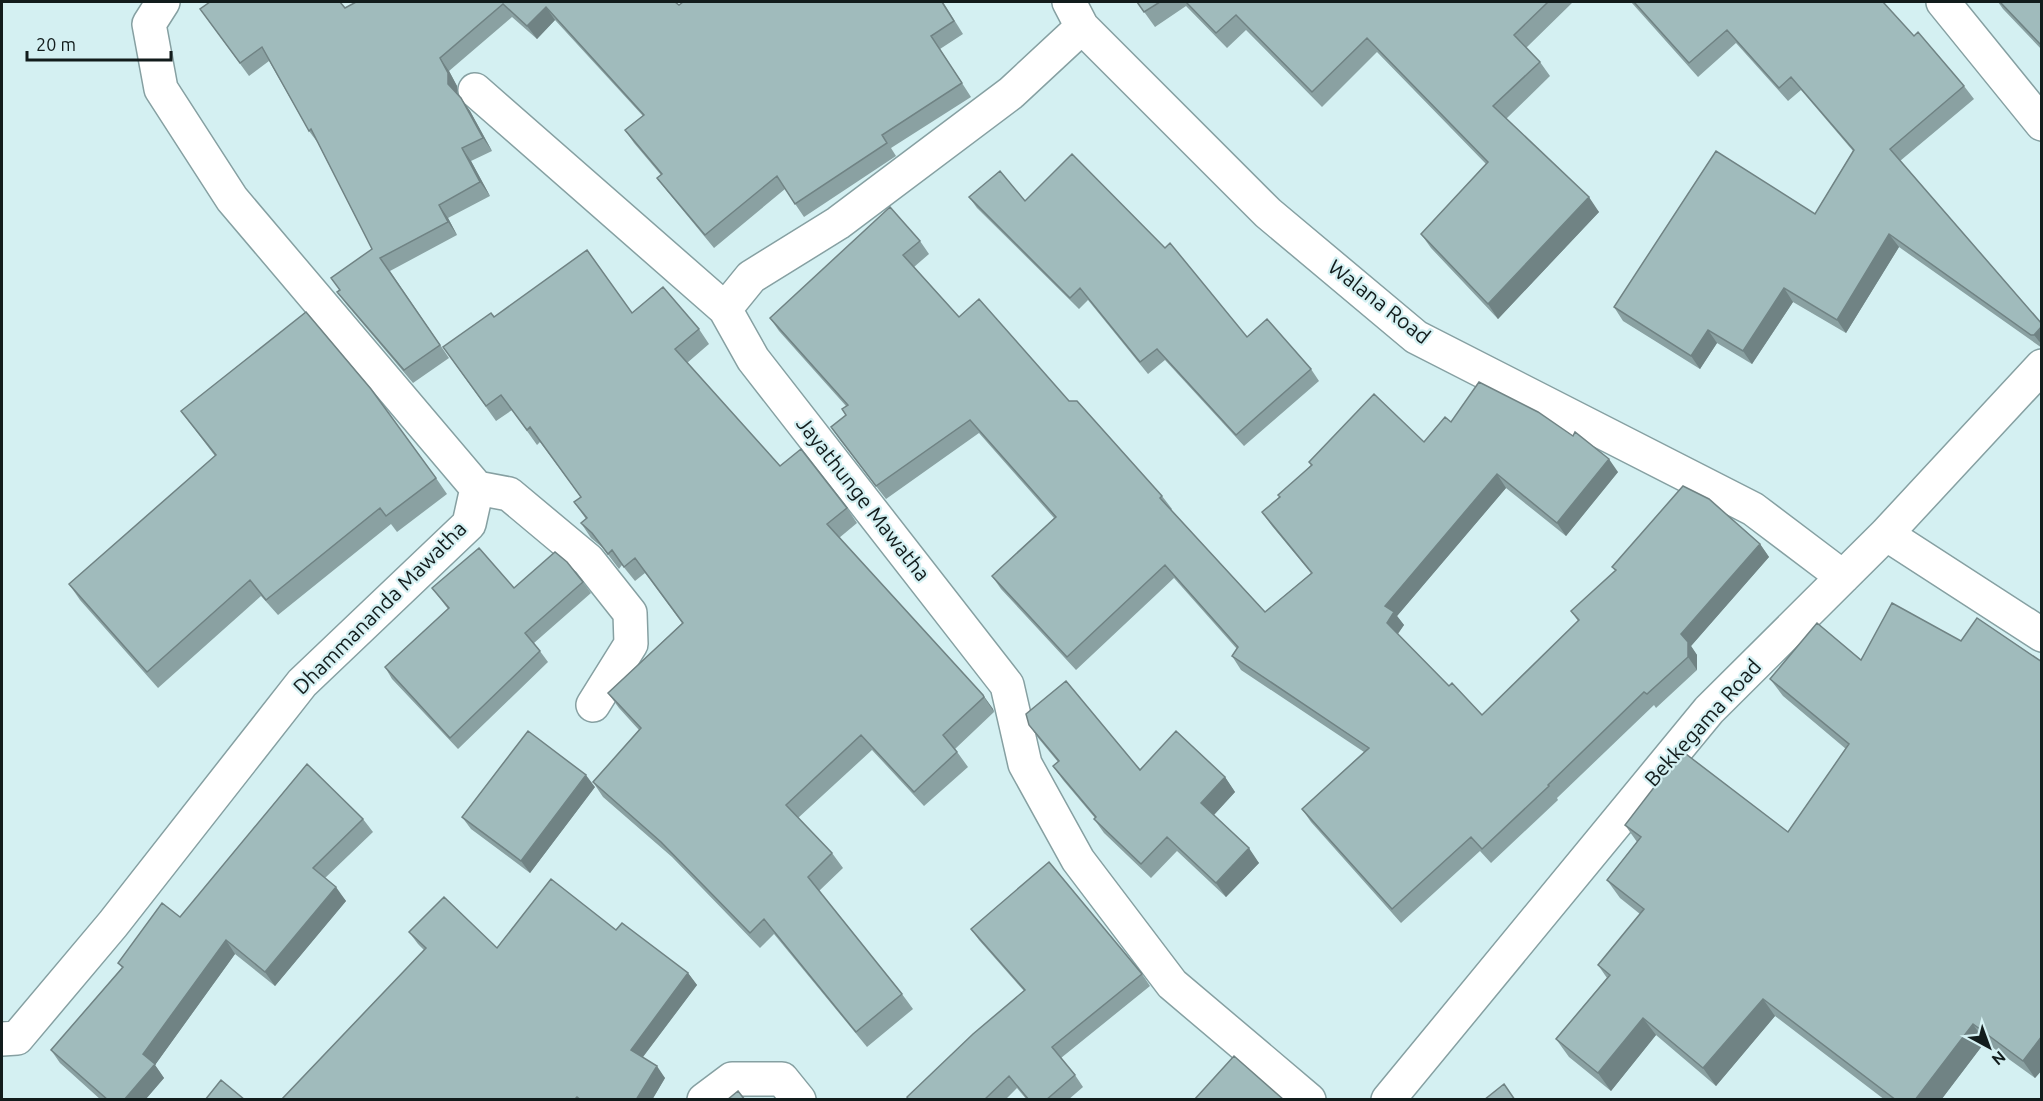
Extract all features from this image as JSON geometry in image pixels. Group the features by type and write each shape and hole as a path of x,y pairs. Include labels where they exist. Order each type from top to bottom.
{"street":[{"path":"163,2 149,24 161,89 232,199 477,488 509,494 588,560 630,613 631,644 592,705"},
{"path":"1943,2 2042,124"},
{"path":"725,309 751,277 838,223 1002,100 1076,14"},
{"name":"Walana Road","path":"1076,14 1268,213 1416,337 1753,509 1843,577"},
{"name":"Jayathunge Mawatha","path":"475,90 725,309 753,359 1007,685 1025,764 1078,860 1172,984 1309,1100"},
{"name":"Bekkegama Road","path":"1388,1100 1709,710 1886,534 2042,366"},
{"name":"Dhammananda Mawatha","path":"2,1039 17,1038 112,924 302,683 469,524 477,488"},
{"path":"1886,534 2042,635"},
{"path":"704,1100 732,1079 782,1079 799,1100"}],"building":[{"path":"210,2 340,2 345,8 356,2 675,2 679,5 683,2 942,2 954,21 931,36 962,83 882,135 887,143 795,204 777,176 705,235 657,178 662,174 625,130 644,115 546,7 527,26 503,4 440,58 448,73 448,84 461,98 483,138 462,148 480,182 439,205 448,222 380,258 440,345 404,370 337,292 340,290 331,278 372,249 311,129 309,131 262,47 240,63 200,9"},
{"path":"1137,2 1160,2 1144,12"},
{"path":"1186,2 1548,2 1514,35 1540,62 1493,106 1589,197 1488,304 1421,234 1488,162 1367,38 1312,92 1236,15 1216,33"},
{"path":"1634,2 1883,2 1914,36 1918,32 1964,86 1890,149 2042,326 2034,335 2031,335 1889,234 1837,320 1784,288 1743,351 1708,330 1691,356 1614,307 1716,151 1815,214 1854,150 1791,77 1779,88 1727,30 1689,63"},
{"path":"2000,2 2042,2 2042,46"},
{"path":"1072,154 1165,248 1170,243 1247,337 1267,319 1311,369 1236,435 1157,349 1140,362 1080,288 1070,298 969,197 1000,171 1025,201"},
{"path":"890,207 920,241 903,255 959,317 979,299 1069,401 1077,401 1162,496 1160,498 1265,612 1312,573 1262,512 1312,465 1309,462 1374,394 1424,442 1445,417 1451,422 1479,382 1538,412 1573,436 1575,432 1609,459 1557,523 1497,474 1385,606 1394,612 1387,623 1449,686 1452,683 1482,715 1579,620 1571,611 1616,570 1612,567 1683,486 1709,499 1760,544 1681,634 1688,642 1688,657 1647,694 1644,692 1482,849 1471,837 1392,909 1302,809 1369,748 1232,656 1238,647 1165,565 1067,657 992,576 1056,517 970,420 876,486 831,427 846,415 842,409 848,405 770,318"},
{"path":"587,250 632,313 663,287 699,329 675,349 780,466 801,449 847,508 827,524 984,697 943,735 957,752 914,792 861,735 786,805 832,853 808,877 902,994 856,1032 764,919 750,933 661,842 593,782 641,728 608,693 683,623 635,558 624,567 612,550 608,554 581,523 587,518 574,502 581,497 530,427 527,430 501,395 486,406 443,347 491,313 494,317"},
{"path":"306,312 371,389 436,478 386,516 380,508 266,600 250,580 147,672 69,584 216,455 181,411"},
{"path":"479,548 514,588 555,552 567,562 583,582 525,633 540,651 450,738 385,667 449,608 432,588"},
{"path":"1892,603 1961,641 1977,618 2042,662 2042,1036 2023,1061 1973,1024 1915,1100 1896,1100 1763,999 1703,1068 1643,1018 1598,1073 1556,1039 1610,975 1598,965 1644,909 1607,880 1641,837 1625,825 1682,751 1788,832 1849,744 1770,679 1817,623 1861,660"},
{"path":"1066,681 1140,770 1176,731 1225,777 1201,803 1249,848 1216,883 1167,837 1141,864 1094,819 1096,817 1053,766 1059,761 1029,725 1026,714"},
{"path":"528,731 586,775 521,861 462,817"},
{"path":"307,764 363,819 313,868 336,887 265,972 226,940 143,1054 155,1064 124,1100 108,1100 51,1050 123,967 118,963 162,903 180,917"},
{"path":"1049,862 1142,974 1052,1047 1075,1075 1046,1100 1029,1100 1009,1076 984,1100 909,1100 907,1097 973,1034 1025,990 971,929"},
{"path":"551,879 616,930 622,923 688,973 631,1050 657,1066 636,1100 581,1100 577,1097 574,1100 281,1100 426,948 409,932 444,897 497,948"},
{"path":"1234,1056 1284,1100 1194,1100"},
{"path":"221,1080 245,1100 205,1100"},
{"path":"1504,1084 1515,1100 1484,1100"},
{"path":"738,1091 745,1100 727,1100"}]}
